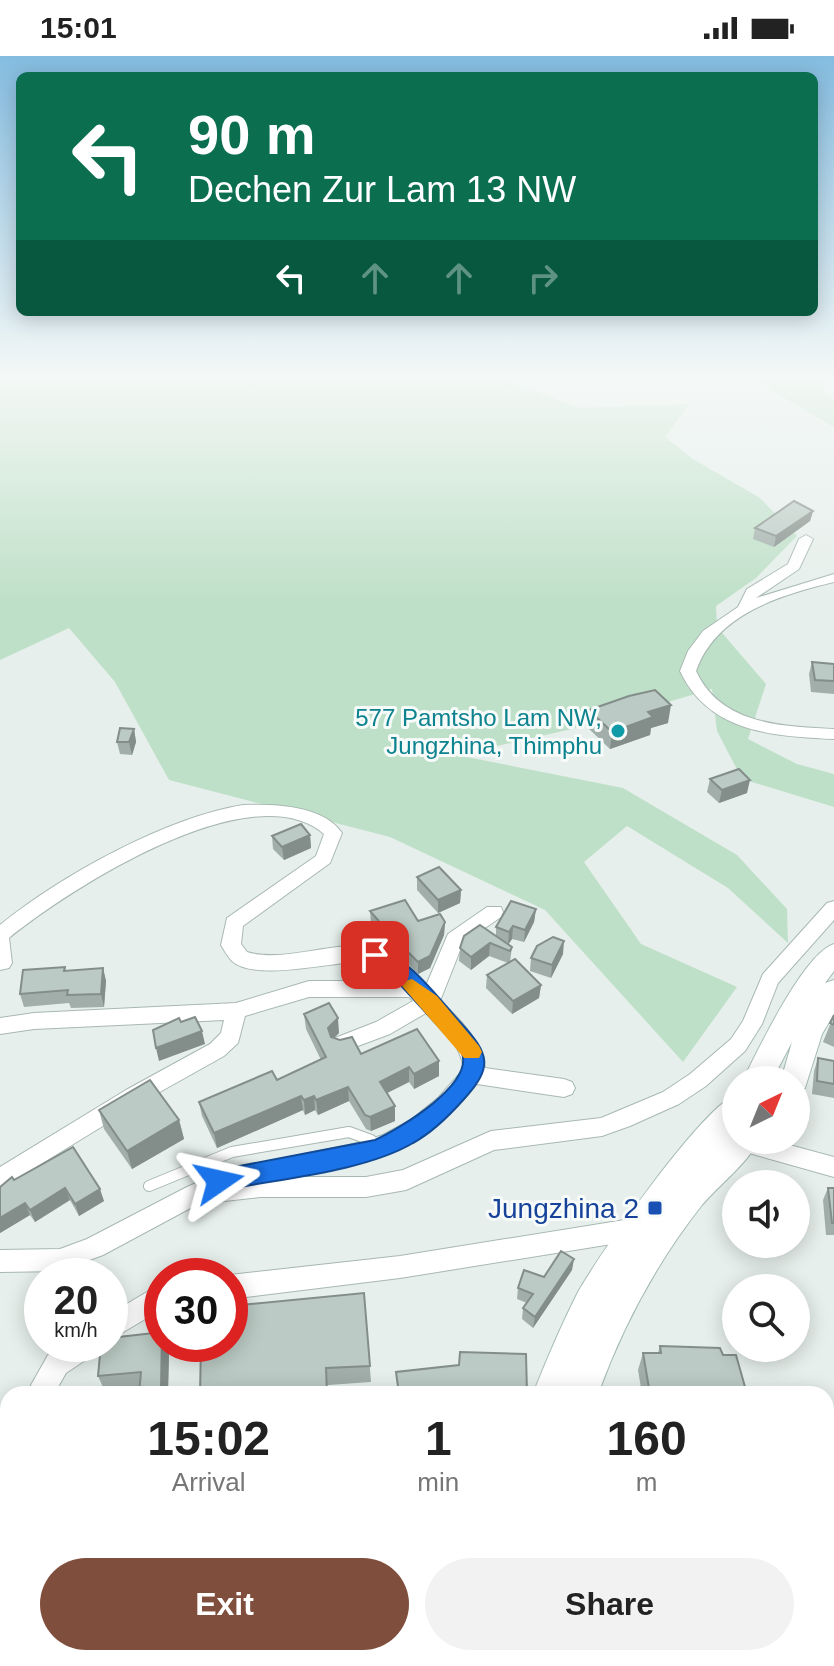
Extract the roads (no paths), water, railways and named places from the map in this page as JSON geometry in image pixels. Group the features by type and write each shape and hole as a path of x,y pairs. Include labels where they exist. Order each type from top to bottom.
{"main road":[{"path":"765,1066 818,972 834,954"},
{"path":"799,1066 809,1033 834,990"},
{"path":"554,1386 589,1305 606,1276 644,1227 722,1149"},
{"path":"585,1386 634,1276 722,1153"}],"street":[{"path":"744,608 752,592 794,566 806,539"},
{"path":"834,578 804,584 744,608 702,642 689,663 690,678 714,704 748,724 775,731 834,734"},
{"path":"0,1261 60,1260 95,1247 219,1181 378,1149 407,1136 439,1111 473,1075 475,1058 468,1045 403,974 375,955 358,952 269,964 248,962 234,953 230,942 234,923 324,859 331,844 333,833 327,826 317,820 281,811 234,812 190,823 75,880 0,937 2,963"},
{"path":"195,1194 260,1187 366,1187 406,1180 491,1141 602,1127 671,1098 698,1080 738,1045 752,1024 770,979 834,908"},
{"path":"342,1044 383,1028 422,995 455,939 494,912"},
{"path":"0,1026 34,1021 236,1011 309,989 422,995"},
{"path":"0,1179 134,1096 217,1050 231,1037 236,1011"},
{"path":"473,1075 564,1088"},
{"path":"787,1154 834,1167"},
{"path":"248,1285 400,1267 644,1227"},
{"path":"44,1386 60,1362"}],"lane":[{"path":"149,1186 232,1152 349,1132 371,1140 378,1149"}],"place":[{"name":"577 Pamtsho Lam NW, Jungzhina, Thimphu","path":"618,731"},
{"name":"Jungzhina 2","path":"655,1208"}]}
